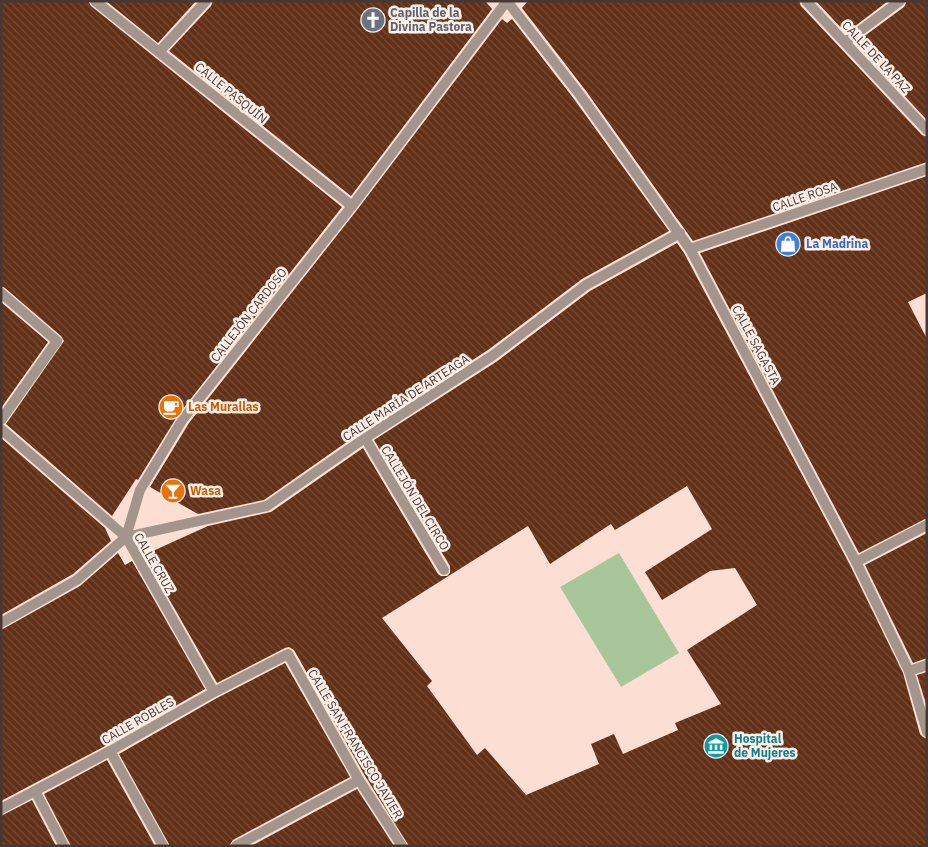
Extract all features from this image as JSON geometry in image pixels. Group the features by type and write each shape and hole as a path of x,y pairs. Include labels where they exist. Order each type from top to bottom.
{"street":[{"name":"CALLE PASQUÍN","path":"95,1 352,206"},
{"path":"159,52 206,1"},
{"name":"CALLEJÓN CARDOSO","path":"126,537 140,490 183,419 352,206 507,1"},
{"name":"CALLE SAGASTA","path":"507,1 580,96 690,249 856,562 909,671 927,732"},
{"name":"CALLE DE LA PAZ","path":"806,1 927,130"},
{"path":"845,42 900,1"},
{"name":"CALLE ROSA","path":"690,249 927,169"},
{"name":"CALLE MARÍA DE ARTEAGA","path":"126,537 267,506 364,438 492,356 586,285 680,233"},
{"path":"1,293 57,342 1,420"},
{"name":"CALLE CRUZ","path":"1,429 126,537 214,692"},
{"name":"CALLEJÓN DEL CIRCO","path":"364,438 444,570"},
{"path":"856,562 927,525"},
{"path":"1,623 77,580 126,537"},
{"name":"CALLE ROBLES","path":"1,809 110,751 214,692 288,654"},
{"name":"CALLE SAN FRANCISCO JAVIER","path":"288,654 359,780 402,846"},
{"path":"909,671 927,665"},
{"path":"110,751 163,846"},
{"path":"236,846 359,780"},
{"path":"35,791 64,846"}],"green space":[{"path":"619,553 679,653 621,687 560,587"}],"building":[{"path":"1,1 88,1 91,6 342,207 178,415 138,480 136,479 112,516 6,424 64,341 61,336 1,286"},
{"path":"106,1 196,1 158,43"},
{"path":"213,1 485,1 492,9 351,196 169,51 211,6"},
{"path":"528,1 799,1 801,6 922,135 927,137 927,162 693,241 586,91 522,8"},
{"path":"816,1 888,1 846,33"},
{"path":"907,1 927,1 927,120 855,43 904,7"},
{"path":"502,19 507,23 512,19 574,99 669,231 582,279 488,350 361,432 264,500 198,514 150,487 189,423 357,210"},
{"path":"927,176 927,293 908,302 927,339 927,518 859,553 700,253"},
{"path":"677,243 684,253 850,565 903,673 920,734 927,739 927,846 409,846 365,776 294,650 289,647 285,648 217,683 144,555 208,526 271,512 363,448 438,574 447,576 450,573 450,566 374,440 496,362 590,291","holes":["687,486 712,529 645,572 662,600 710,571 735,568 757,605 687,650 721,704 675,723 678,730 623,754 614,734 591,744 599,764 526,795 485,748 477,755 427,686 432,681 382,618 528,526 550,564 611,524 615,530"]},
{"path":"1,302 48,342 1,408"},
{"path":"1,438 105,528 111,541 73,574 1,615"},
{"path":"927,533 927,658 913,663 865,565"},
{"path":"118,553 125,565 132,561 205,689 107,745 1,801 1,630 80,586"},
{"path":"285,663 350,777 233,840 229,846 170,846 119,754 217,698"},
{"path":"927,672 927,707 917,675"},
{"path":"107,760 155,846 71,846 44,794"},
{"path":"357,789 394,846 251,846"},
{"path":"32,800 56,846 1,846 1,816"}],"place":[{"name":"Capilla de la Divina Pastora","path":"373,20"},
{"name":"La Madrina","path":"788,244"},
{"name":"Las Murallas","path":"171,407"},
{"name":"Wasa","path":"173,491"},
{"name":"Hospital de Mujeres","path":"716,746"}]}
